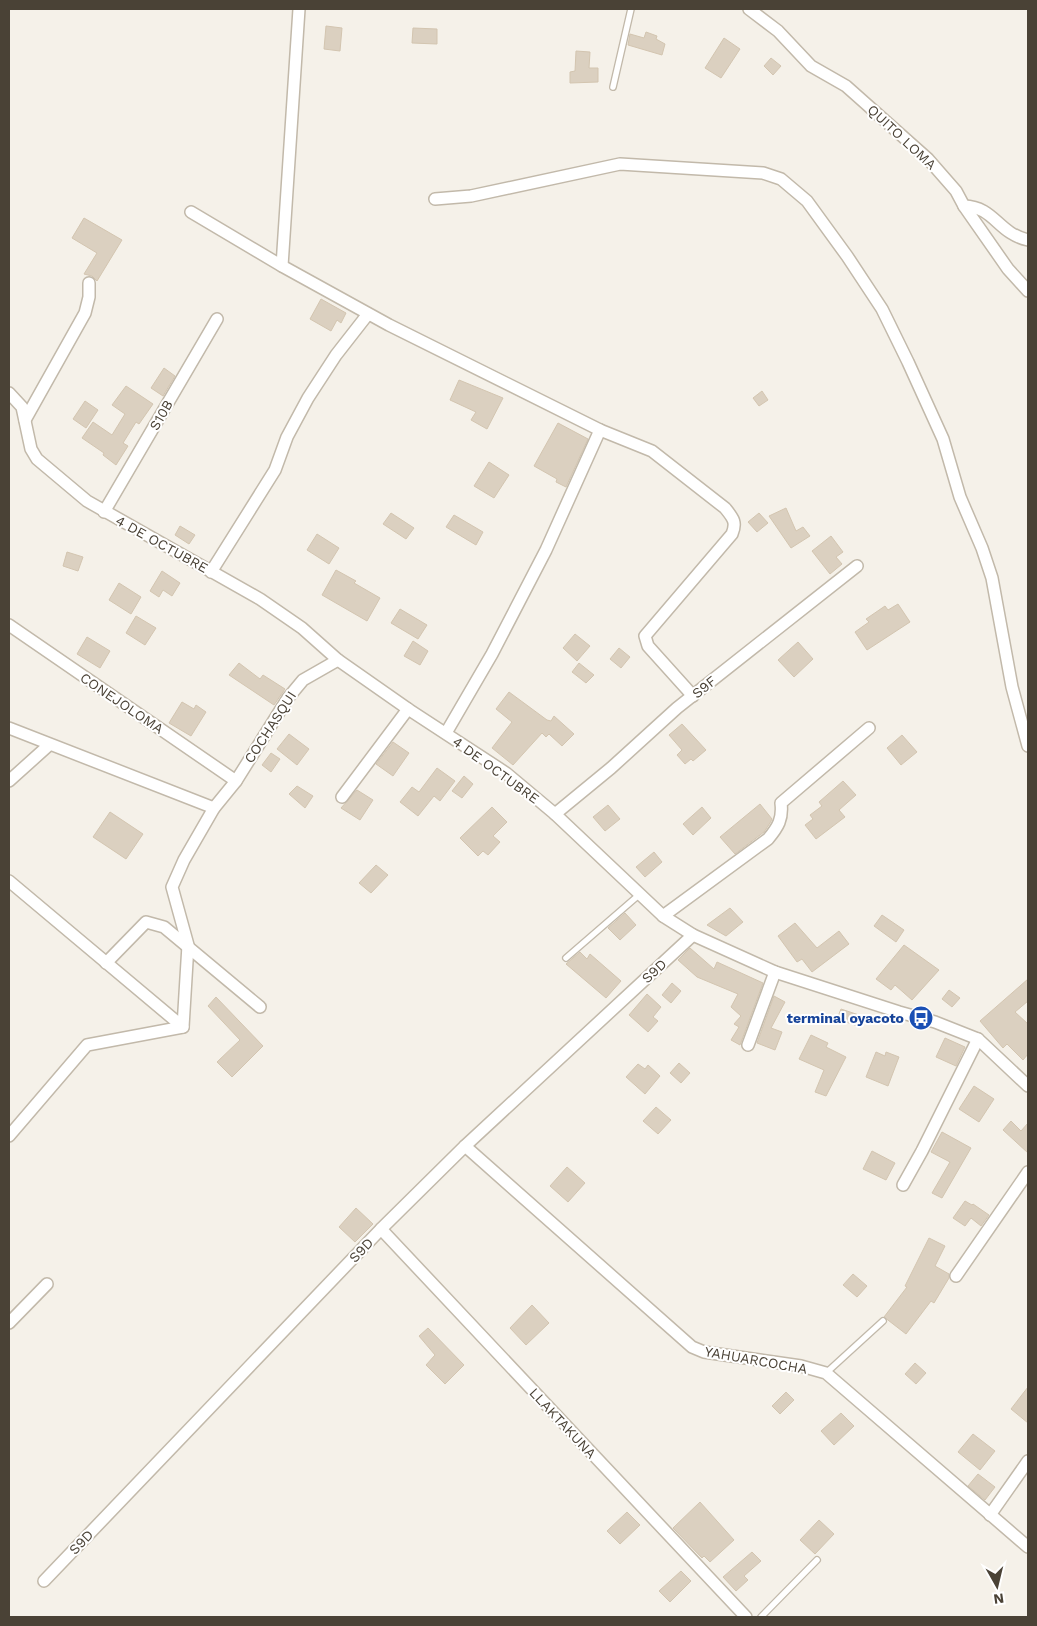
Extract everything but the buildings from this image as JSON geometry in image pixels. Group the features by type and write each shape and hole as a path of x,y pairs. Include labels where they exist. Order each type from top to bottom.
{"street":[{"path":"282,266 299,9"},
{"name":"QUITO LOMA","path":"749,9 778,31 811,66 846,86 928,159 956,191 964,206 1008,269 1028,291"},
{"path":"435,199 471,196 620,164 763,173 781,179 807,201 882,309 943,439 960,497 982,548 992,578 1012,687 1028,746"},
{"path":"964,206 978,206 990,214 1002,228 1019,238 1028,240"},
{"path":"192,212 282,266 368,314 600,430 652,451 726,508 736,526 732,534 645,636 648,646 694,696"},
{"path":"25,420 85,313 90,297 89,283"},
{"path":"211,572 275,470 287,437 308,398 336,355 368,314"},
{"name":"S10B","path":"104,512 217,320"},
{"name":"4 DE OCTUBRE","path":"9,394 22,407 31,449 37,459 87,501 260,599 302,628 338,660 408,709 506,773 555,814 663,916 694,935 775,972 935,1022 978,1039 1028,1086"},
{"path":"446,733 492,654 546,550 600,430"},
{"name":"S9F","path":"555,814 694,696 857,566"},
{"name":"CONEJOLOMA","path":"9,625 236,780"},
{"name":"COCHASQUI","path":"188,945 172,887 184,860 214,808 236,780 288,698 303,680 338,660"},
{"path":"342,797 408,709"},
{"path":"9,728 49,746 214,808"},
{"path":"663,916 768,838 778,828 782,815 781,803 869,728"},
{"path":"9,781 49,746"},
{"path":"9,881 183,1027"},
{"path":"106,963 146,922 164,927 188,945 260,1007"},
{"name":"S9D","path":"44,1581 381,1229 465,1146 694,935"},
{"path":"183,1027 188,945"},
{"path":"748,1045 775,972"},
{"path":"9,1136 86,1045 183,1027"},
{"path":"902,1185 922,1151 978,1039"},
{"name":"YAHUARCOCHA","path":"465,1146 692,1347 704,1352 801,1366 826,1373 1028,1547"},
{"path":"956,1276 1028,1172"},
{"name":"LLAKTAKUNA","path":"381,1229 746,1617"},
{"path":"9,1323 48,1284"},
{"path":"990,1515 1028,1461"}],"lane":[{"path":"613,87 631,9"},
{"path":"566,958 640,894"},
{"path":"826,1373 883,1321"},
{"path":"761,1617 817,1560"}],"place":[{"name":"terminal oyacoto","path":"921,1018"}]}
